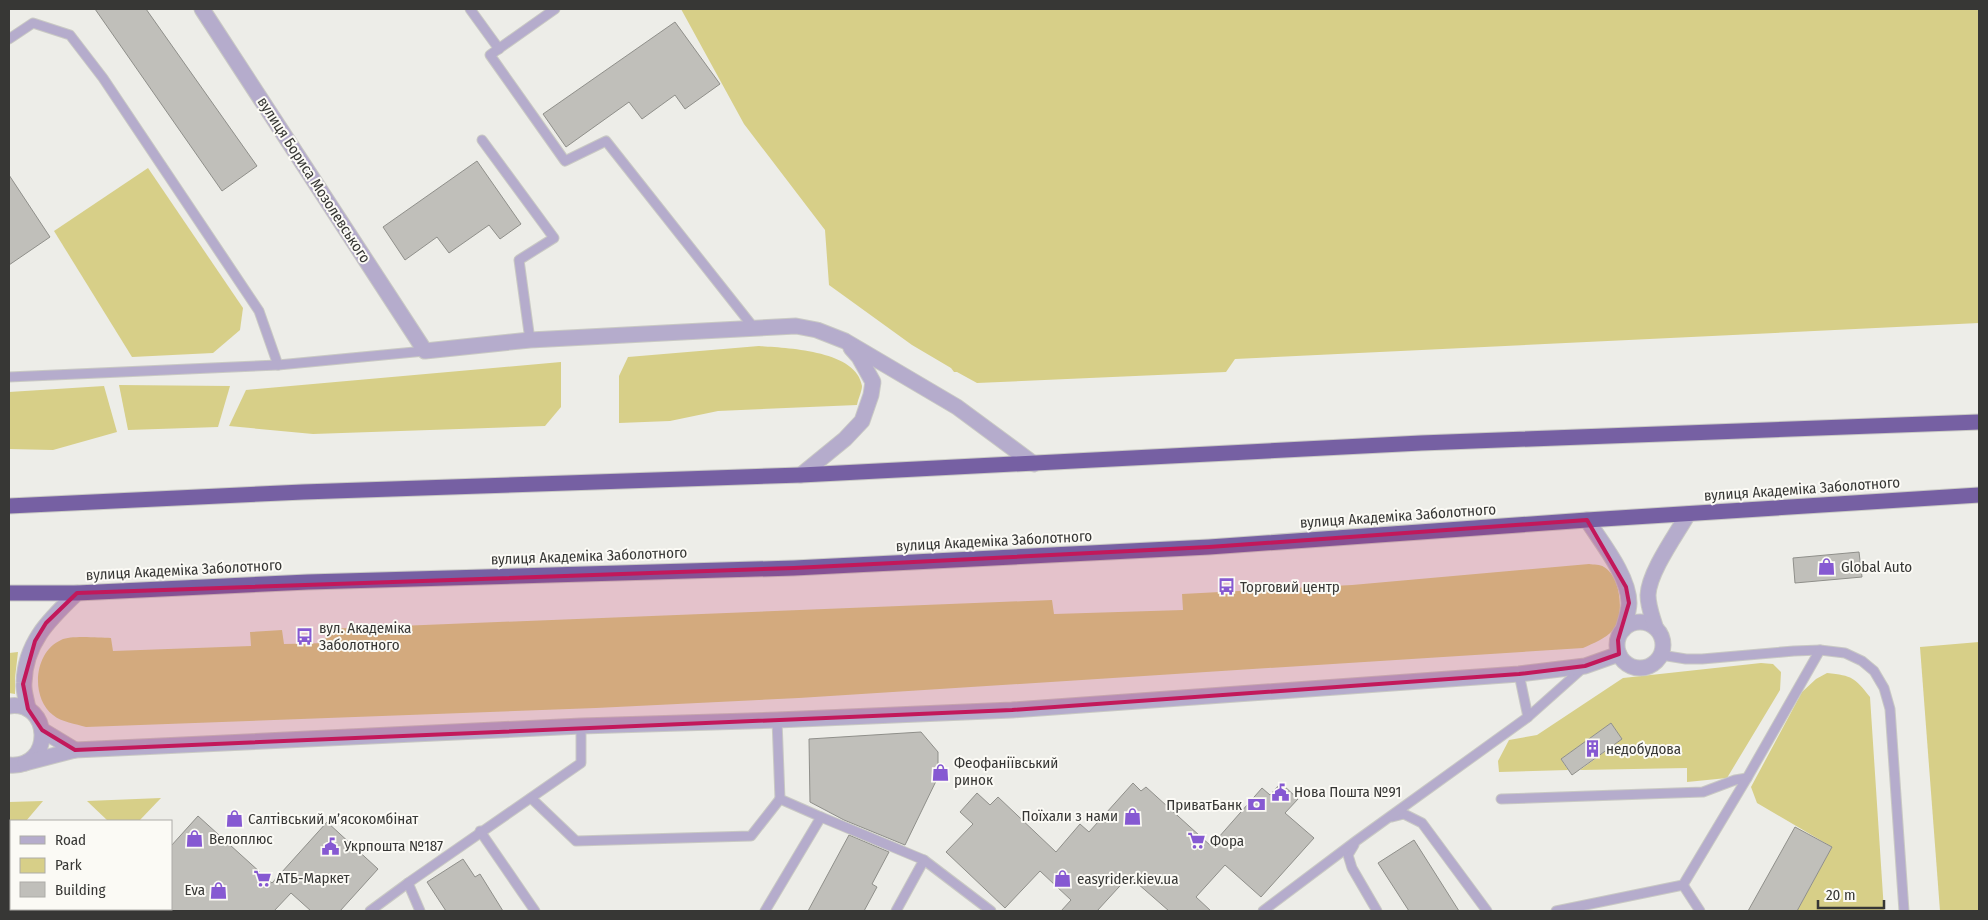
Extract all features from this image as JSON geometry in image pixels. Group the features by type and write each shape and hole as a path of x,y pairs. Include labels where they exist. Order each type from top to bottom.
{"highway":[{"path":"9,506 303,492 801,475 1412,444 1979,422"},
{"name":"вулиця Академіка Заболотного","path":"9,593 78,593 308,582 794,568 1209,547 1979,495"}],"street":[{"name":"вулиця Бориса Мозолевського","path":"202,9 425,351"},
{"path":"425,351 530,340 796,326 817,330 845,341 957,407 1034,464"},
{"path":"801,475 845,440 862,421 871,395 873,382 859,357 845,341"},
{"path":"1587,520 1617,566 1626,587 1629,602 1623,630 1618,640 1619,654 1629,665 1643,668 1657,662 1661,655 1663,640 1655,626 1650,611 1648,595 1652,578 1688,514"},
{"path":"28,710 23,684 26,664 35,641 46,623 78,593"},
{"path":"1623,630 1632,623 1640,621 1648,622 1655,626"},
{"path":"9,765 25,763 75,750 581,726 1012,710 1519,674 1585,666 1619,654"},
{"path":"9,706 20,706 28,710 39,721 42,730 39,750 33,758 25,763"},
{"path":"42,730 75,750"}],"lane":[{"path":"470,9 499,49"},
{"path":"555,9 490,55 565,160 606,141 754,328"},
{"path":"9,39 33,23 70,36 103,78 259,312 278,365"},
{"path":"482,140 554,238 519,260 530,340"},
{"path":"9,377 278,365 425,351"},
{"path":"1556,911 1683,886 1820,650"},
{"path":"1661,655 1686,659 1820,650 1844,653 1862,661 1874,672 1884,688 1890,709 1904,911"},
{"path":"1263,911 1387,818 1528,717 1585,666"},
{"path":"1519,674 1528,717"},
{"path":"531,798 576,841 751,836 780,799 777,720"},
{"path":"370,911 480,831 581,763 581,726"},
{"path":"1501,799 1703,792 1735,780 1747,778"},
{"path":"780,799 924,860 991,911"},
{"path":"1387,818 1404,814 1422,822 1484,910"},
{"path":"765,911 821,817"},
{"path":"480,831 535,911"},
{"path":"1356,841 1348,855 1352,868 1377,911"},
{"path":"896,911 924,860"},
{"path":"408,883 420,911"},
{"path":"1683,886 1700,911"}],"highlighted area":[{"path":"1587,520 1626,587 1629,603 1618,640 1619,654 1585,666 1519,674 1012,710 75,750 42,730 28,709 23,684 35,641 46,623 77,593 794,568 1209,547"}],"green space":[{"path":"681,9 1979,9 1979,323 1235,359 1226,372 977,383 954,372 951,368 912,345 829,285 825,230 744,124"},
{"path":"148,168 243,308 240,330 213,353 132,357 54,231"},
{"path":"759,346 819,353 848,365 857,374 862,386 857,405 718,411 670,421 619,423 619,376 628,357"},
{"path":"561,362 561,407 545,426 313,434 229,426 246,390"},
{"path":"119,385 230,386 218,427 128,430"},
{"path":"104,386 117,432 53,450 9,449 9,392"},
{"path":"1589,564 1602,566 1610,572 1617,587 1620,606 1617,623 1613,630 1603,638 1583,648 799,698 596,708 86,727 64,721 53,715 46,707 38,687 38,675 45,654 52,646 66,638 111,638 113,651 251,646 250,632 282,630 284,644 326,643 325,629 1052,600 1054,614 1183,610 1182,594 1352,585"},
{"path":"1979,642 1979,911 1940,911 1920,647"},
{"path":"18,652 15,694 9,693 9,653"},
{"path":"1761,663 1773,664 1781,672 1780,690 1727,778 1687,782 1687,768 1580,770 1622,739 1611,723 1561,759 1568,770 1499,772 1498,761 1509,740 1537,735 1623,678"},
{"path":"1827,673 1842,675 1856,681 1870,697 1884,911 1797,911 1832,847 1757,803 1751,787 1802,692 1816,679"},
{"path":"161,798 140,820 107,820 87,801"},
{"path":"43,801 27,820 10,820 9,841 9,802"}],"building":[{"path":"95,9 146,9 257,166 222,191"},
{"path":"675,22 720,84 685,109 675,95 642,119 629,102 566,147 543,114"},
{"path":"477,161 521,224 500,239 489,225 449,253 437,237 405,260 383,227"},
{"path":"9,175 50,237 9,265"},
{"name":"Global Auto","path":"1859,552 1862,577 1795,583 1793,558"},
{"name":"недобудова","path":"1611,723 1622,739 1572,775 1561,759"},
{"path":"921,732 938,752 938,777 905,845 844,820 810,802 809,739"},
{"path":"1133,783 1141,791 1146,787 1211,846 1262,788 1270,795 1281,783 1298,799 1285,813 1314,838 1261,897 1225,865 1196,897 1211,911 1169,911 1129,876 1097,911 1061,911 1071,900 1040,871 1005,908 946,852 973,824 960,812 977,793 990,805 998,797 1056,852 1080,824 1089,832"},
{"path":"198,816 272,883 327,822 378,869 340,911 311,911 291,893 274,911 171,911 172,845"},
{"path":"1795,827 1832,847 1797,911 1748,911"},
{"path":"849,835 889,852 872,884 877,887 864,911 808,911"},
{"path":"1414,840 1459,911 1409,911 1378,863"},
{"path":"463,859 475,877 480,874 503,911 446,911 427,882"}],"place":[{"name":"Global Auto","path":"1827,567"},
{"name":"Торговий центр","path":"1226,587"},
{"name":"вул. Академіка Заболотного","path":"305,637"},
{"name":"недобудова","path":"1592,749"},
{"name":"Феофаніївський ринок","path":"940,772"},
{"name":"Нова Пошта №91","path":"1280,792"},
{"name":"ПриватБанк","path":"1256,805"},
{"name":"Поїхали з нами","path":"1132,816"},
{"name":"Салтівський мʼясокомбінат","path":"234,819"},
{"name":"Велоплюс","path":"195,839"},
{"name":"Фора","path":"1196,841"},
{"name":"Укрпошта №187","path":"330,846"},
{"name":"АТБ-Маркет","path":"262,878"},
{"name":"easyrider.kiev.ua","path":"1063,879"},
{"name":"Eva","path":"219,890"}]}
